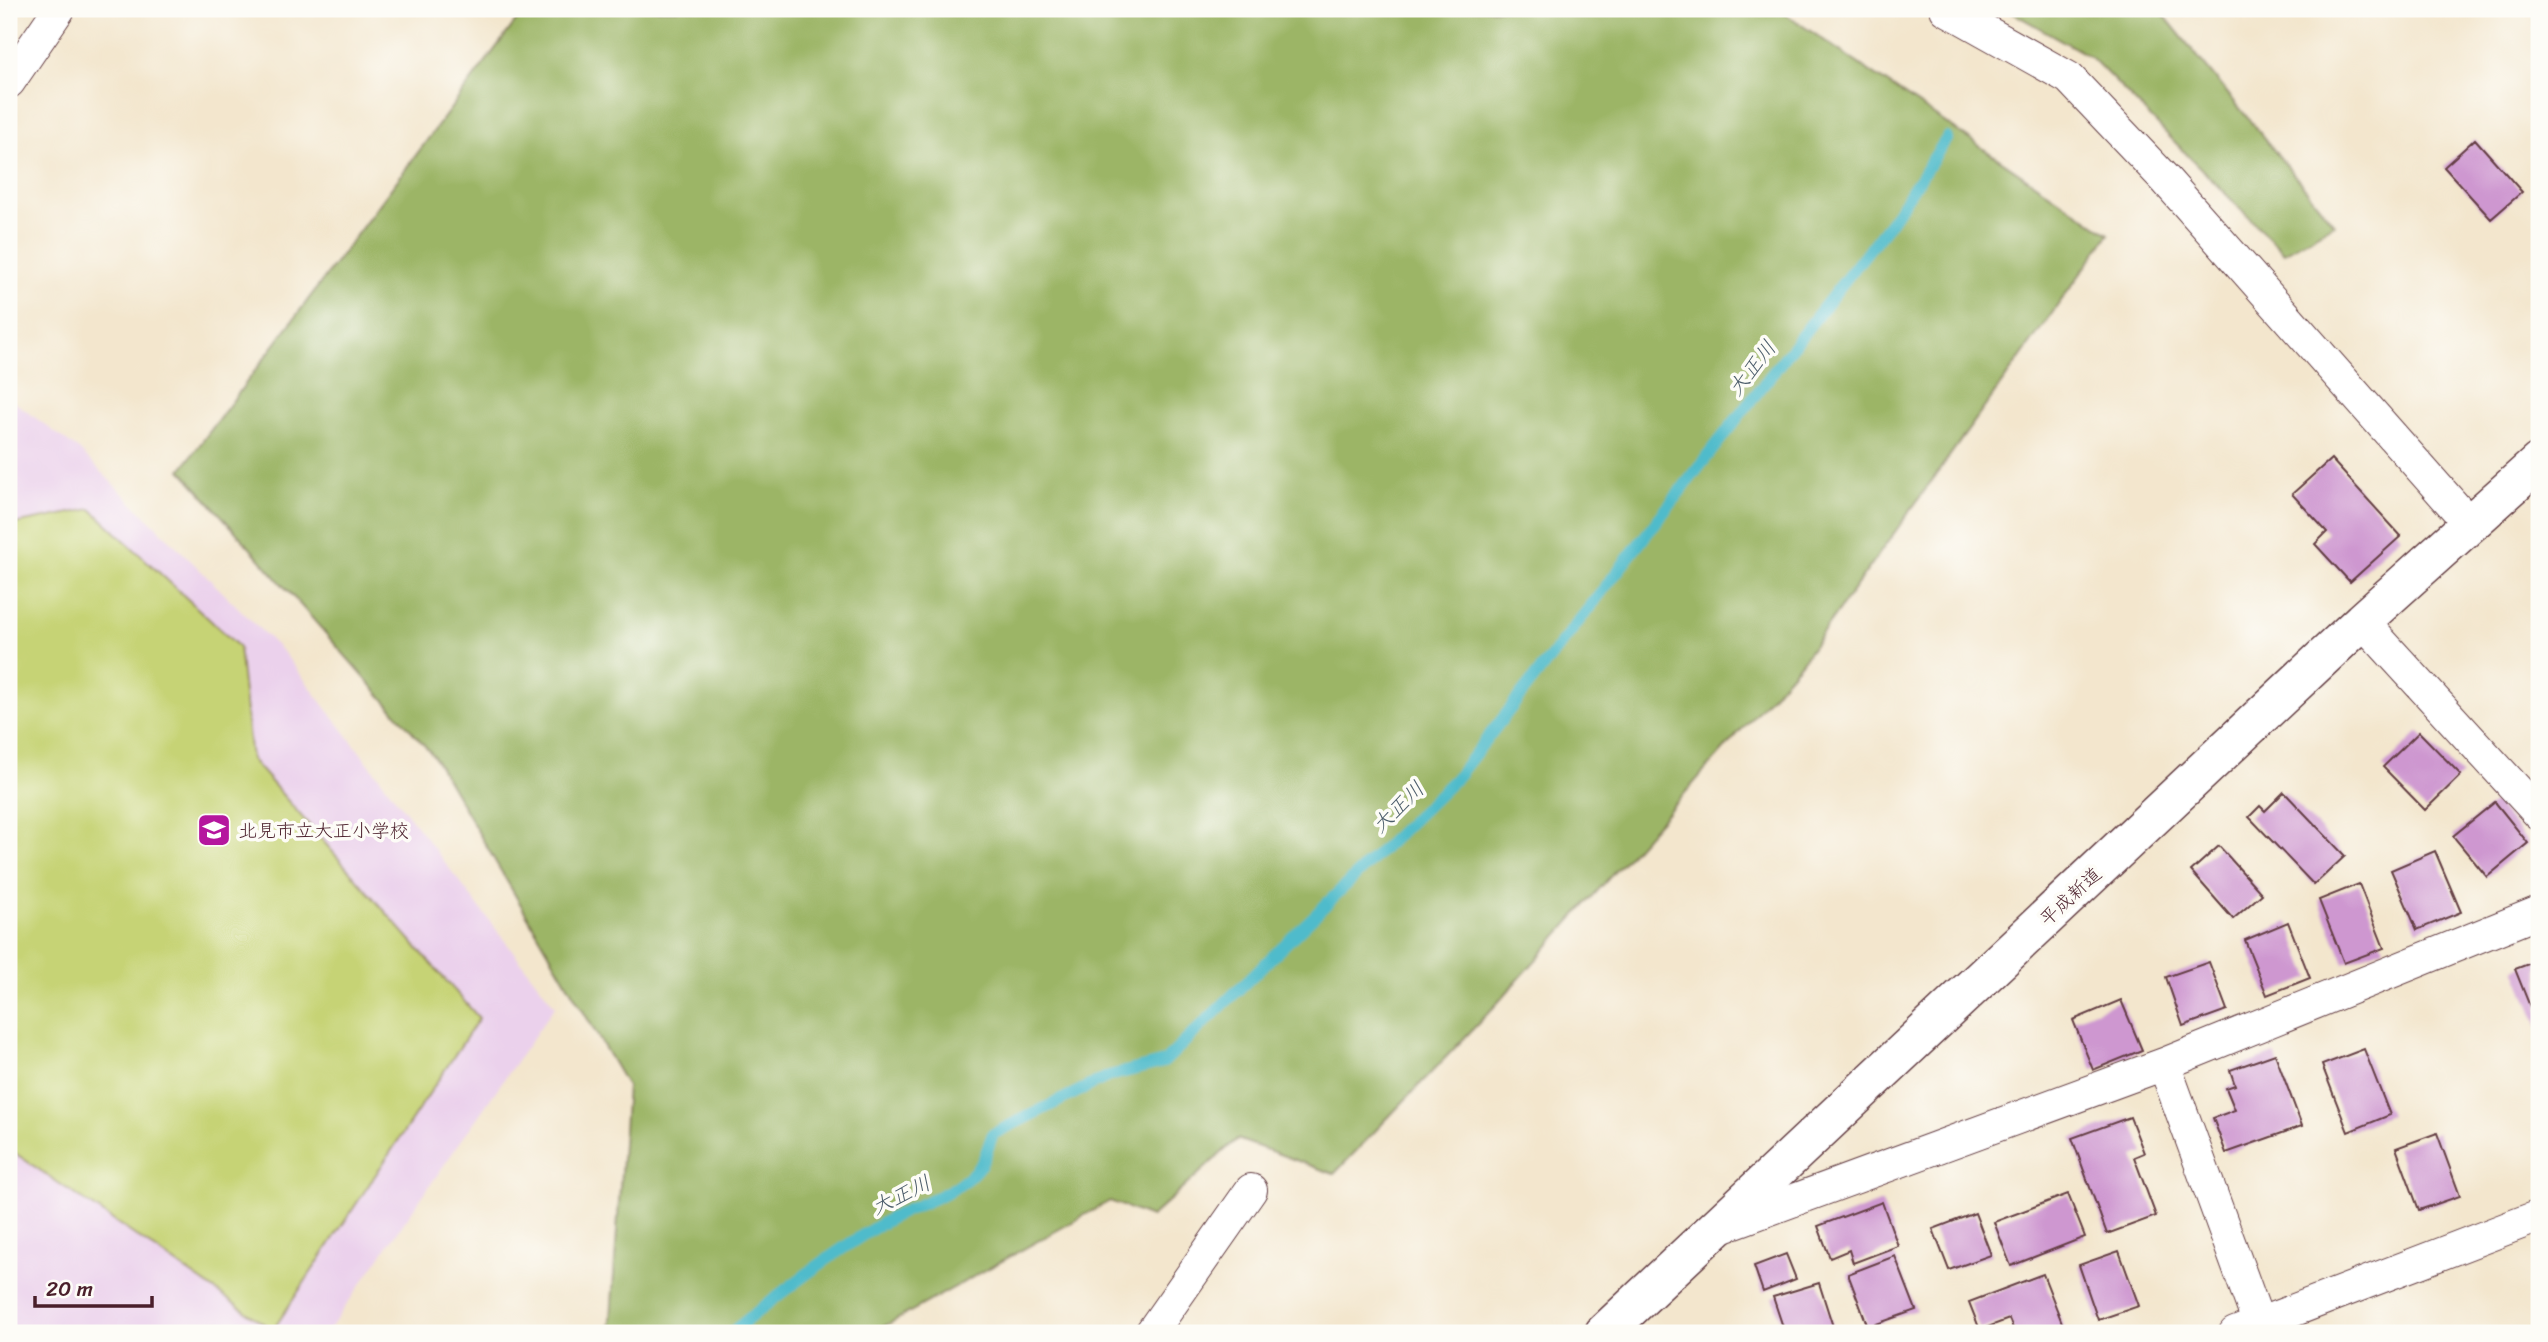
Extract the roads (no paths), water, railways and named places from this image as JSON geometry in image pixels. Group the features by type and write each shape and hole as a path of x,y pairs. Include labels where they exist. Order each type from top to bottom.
{"street":[{"path":"9,82 58,9"},
{"path":"1947,9 2069,78 2164,178 2469,523"},
{"name":"平成新道","path":"1604,1333 1719,1228 2362,621 2539,462"},
{"path":"2362,621 2539,814"},
{"path":"1719,1228 2164,1064 2539,912"},
{"path":"2164,1064 2247,1329 2539,1216"},
{"path":"1151,1333 1251,1190"}],"waterway":[{"name":"大正川","path":"731,1333 848,1245 889,1219 950,1191 972,1175 981,1164 993,1134 1109,1076 1164,1062 1457,777 1892,220 1947,138"}],"place":[{"name":"北見市立大正小学校","path":"214,830"}]}
